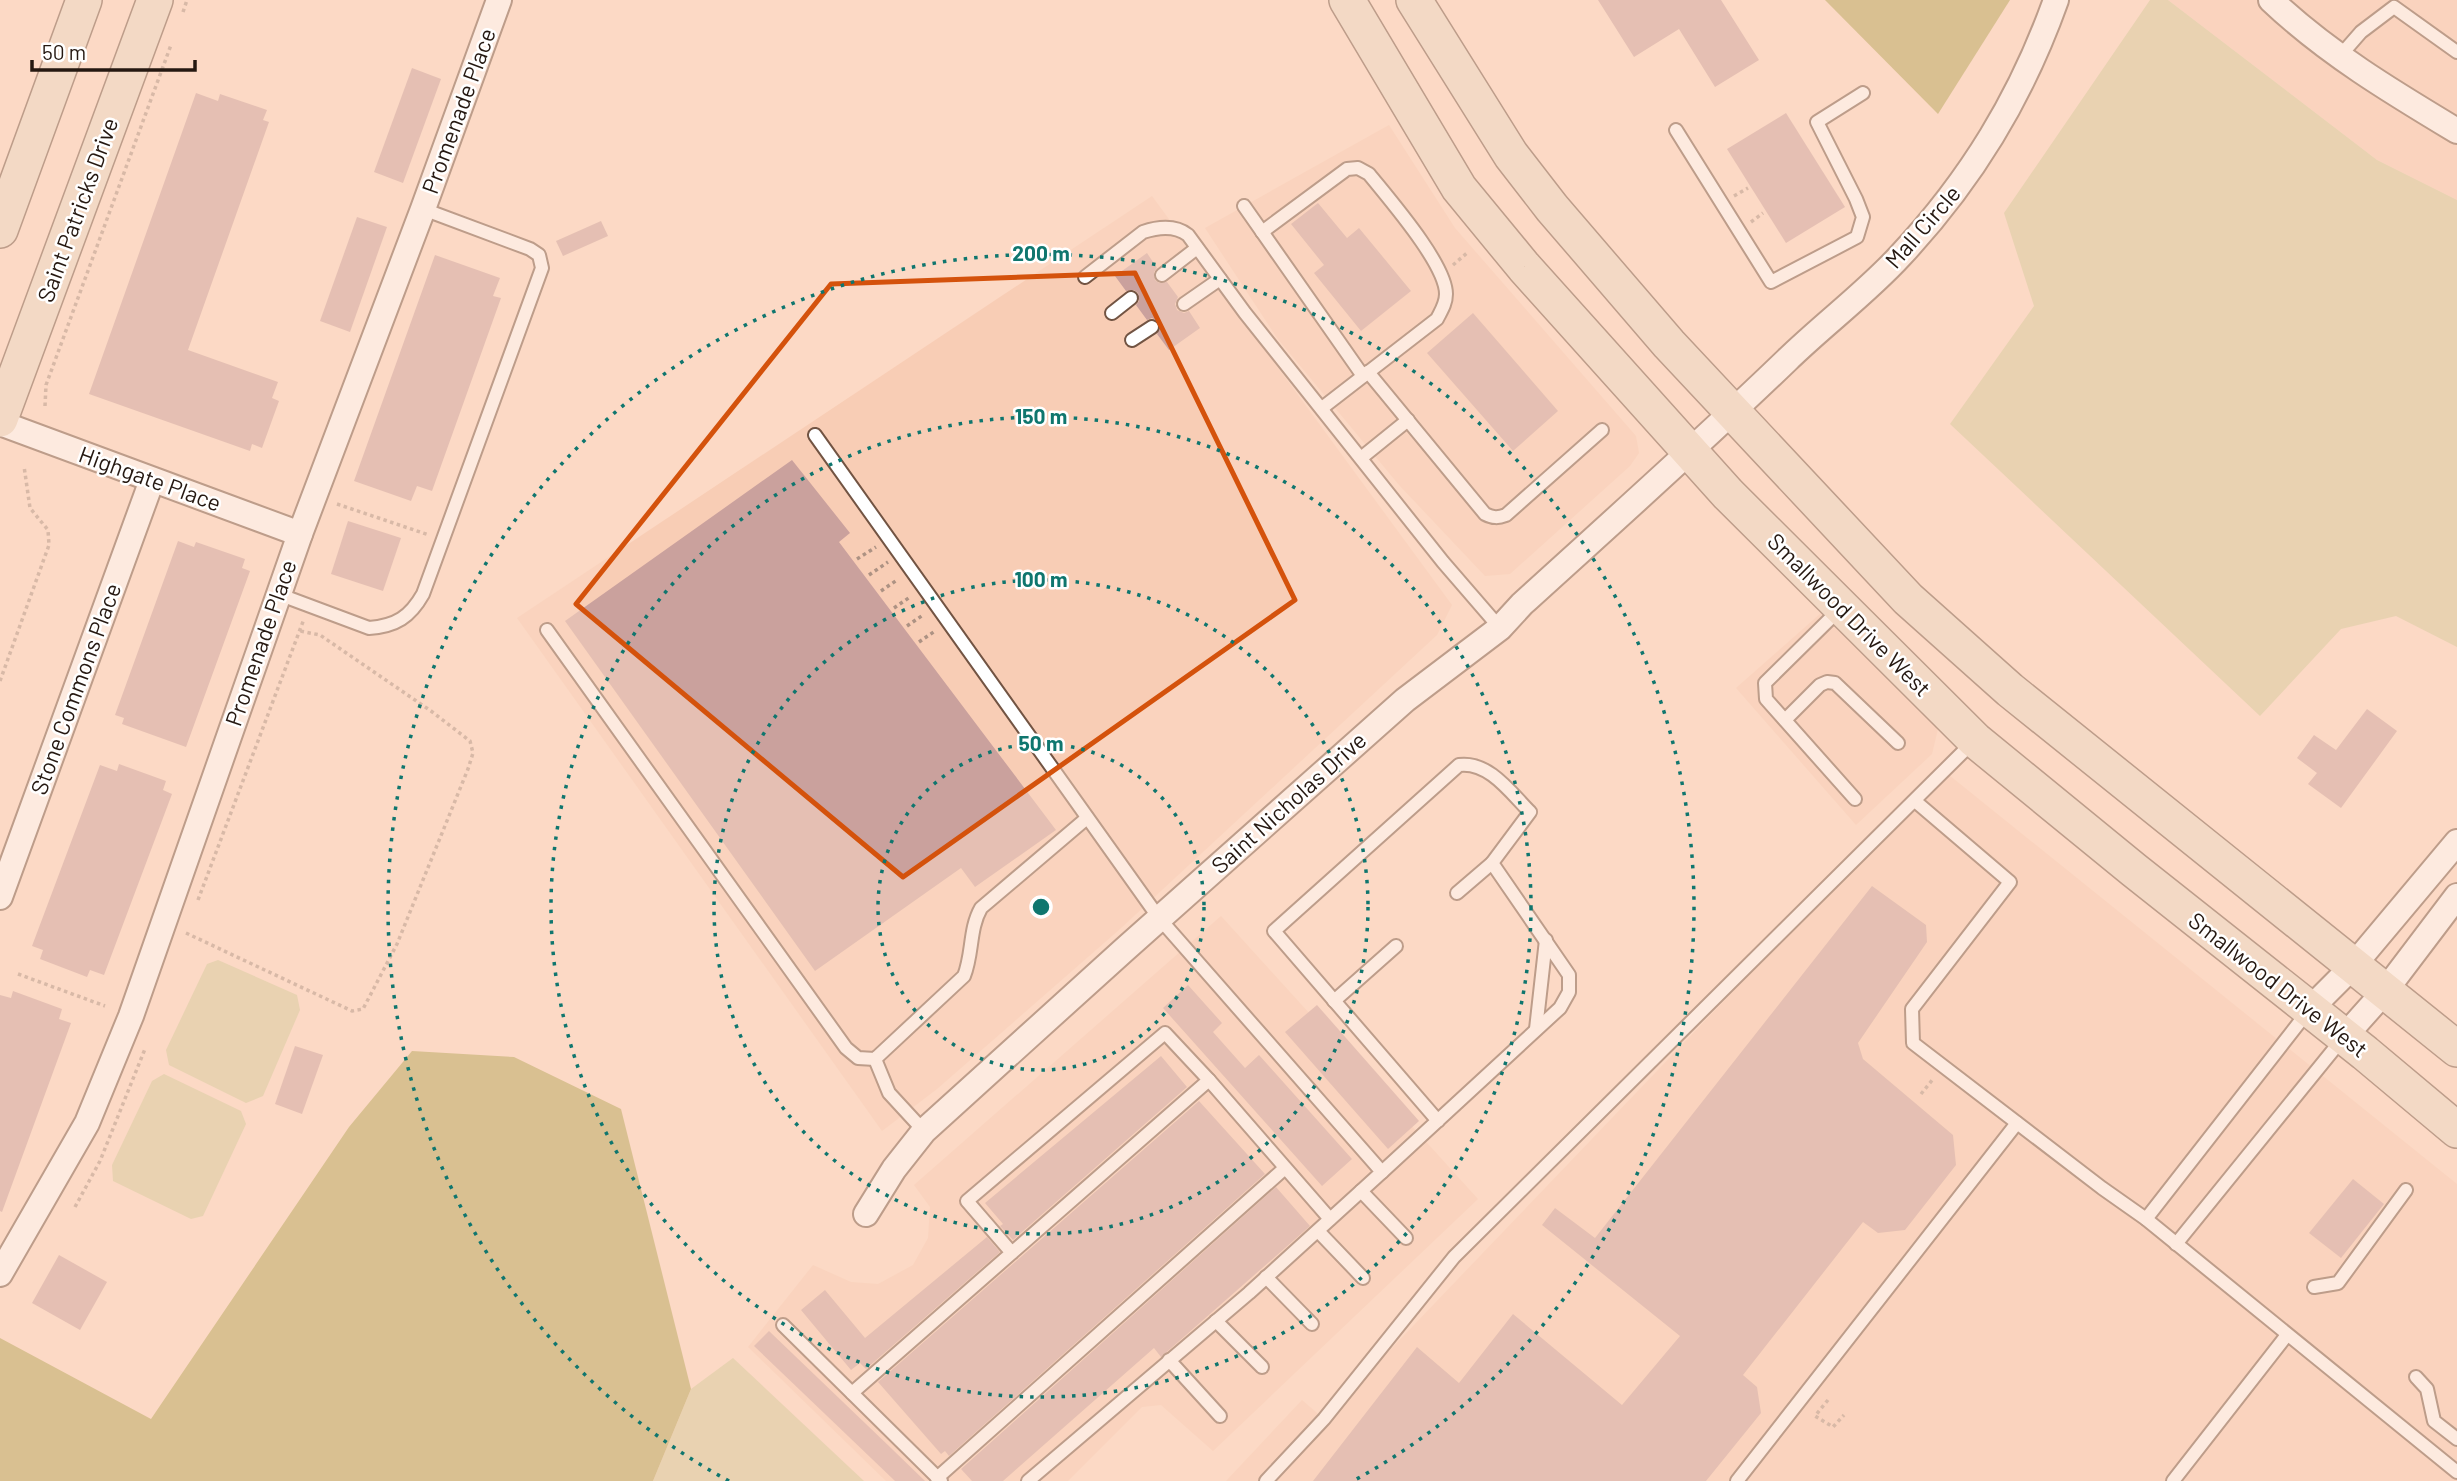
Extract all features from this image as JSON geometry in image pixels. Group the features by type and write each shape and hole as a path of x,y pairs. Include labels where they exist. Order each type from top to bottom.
{"main road":[{"path":"0,230 83,0"},
{"name":"Smallwood Drive West","path":"1348,0 1459,188 1524,267 1689,453 1841,608 1975,740 2457,1130"},
{"path":"1414,0 1510,155 1552,208 1669,344 1890,580 2010,690 2457,1049"},
{"name":"Saint Patricks Drive","path":"0,421 169,6"}],"street":[{"name":"Promenade Place","path":"0,1274 6,1249 87,1123 131,1016 278,594 499,0"},
{"name":"Mall Circle","path":"1733,413 1899,258 1941,210 1971,171 2003,119 2038,49 2056,0"},
{"path":"2271,0 2305,32 2387,89 2457,131"},
{"name":"Saint Nicholas Drive","path":"866,1214 894,1169 924,1131 1405,700 1500,628 1522,604 1733,413"},
{"name":"Highgate Place","path":"0,421 300,534"},
{"name":"Stone Commons Place","path":"0,897 152,480"},
{"path":"2309,1010 2353,966 2457,842"},
{"path":"2344,1037 2385,990 2457,896"}],"lane":[{"path":"2340,56 2361,32 2394,7 2457,52"},
{"path":"1676,130 1771,282 1857,237 1863,217 1860,208 1854,191 1817,122 1863,93"},
{"path":"1262,232 1347,169 1358,168 1369,174 1418,237 1444,281 1444,306 1437,319 1322,408"},
{"path":"1244,206 1366,374 1408,420 1485,514 1499,518 1506,515 1602,430"},
{"path":"278,594 369,628 384,627 399,621 414,609 422,594 542,268 539,255 530,249 423,209"},
{"path":"1085,276 1131,240 1155,228 1182,230 1443,562 1500,628"},
{"path":"1162,275 1197,247"},
{"path":"1184,304 1220,279"},
{"path":"1112,313 1131,298"},
{"path":"1132,340 1152,327"},
{"path":"1362,458 1408,420"},
{"path":"815,435 1159,918 1382,1171"},
{"path":"1841,608 1765,683 1766,699 1855,799"},
{"path":"547,631 846,1048 858,1058 875,1059 964,976 970,962 975,919 981,908 1087,818"},
{"path":"1785,720 1820,685 1835,683 1898,743"},
{"path":"1266,1481 1324,1419 1454,1257 1975,740"},
{"path":"1438,1121 1274,931 1459,765 1472,763 1489,772 1530,812 1492,863 1457,893"},
{"path":"1915,800 2010,883 1912,1009 1913,1043 2146,1219 2457,1472"},
{"path":"1028,1481 1318,1231 1560,1008 1569,992 1569,975 1492,863"},
{"path":"1536,1029 1545,940"},
{"path":"1334,1001 1396,946"},
{"path":"2146,1219 2309,1010"},
{"path":"1012,1253 967,1201 1165,1033 1330,1219"},
{"path":"2176,1244 2344,1037"},
{"path":"875,1059 889,1093 924,1131"},
{"path":"852,1393 1209,1080"},
{"path":"1737,1481 2017,1123"},
{"path":"783,1325 939,1479 1285,1168"},
{"path":"2314,1287 2338,1283 2406,1190"},
{"path":"1362,1191 1406,1238"},
{"path":"1318,1231 1363,1278"},
{"path":"1266,1277 1312,1324"},
{"path":"1216,1321 1262,1367"},
{"path":"2173,1481 2287,1335"},
{"path":"1168,1360 1220,1416"},
{"path":"2416,1377 2427,1389 2434,1421 2457,1439"}],"path":[{"path":"169,6 187,0"},
{"path":"45,406 46,385 174,37"},
{"path":"1448,269 1467,253"},
{"path":"0,681 49,545 47,530 30,508 24,466"},
{"path":"335,503 442,539"},
{"path":"186,933 352,1011 363,1009 397,944 468,769 473,753 470,741 320,635 300,631"},
{"path":"18,974 105,1006"},
{"path":"1828,1400 1815,1416 1833,1427 1844,1415"}],"highlighted area":[{"path":"1135,273 1295,600 903,877 576,604 831,284"}],"shaded area":[{"path":"1825,0 2010,0 1938,114"},
{"path":"2150,0 2168,0 2377,160 2457,200 2457,647 2396,616 2341,629 2260,716 1950,424 2034,306 2004,213"},
{"path":"2168,0 2457,0 2457,200 2377,160"},
{"path":"1389,125 1455,228 1636,436 1639,453 1630,466 1510,574 1485,576 1399,485 1277,338 1205,228"},
{"path":"1152,196 1452,605 1437,635 1120,929 937,1089 882,1131 517,618"},
{"path":"1821,613 1938,729 1932,754 1856,825 1736,688"},
{"path":"1944,771 2457,1184 2457,1481 1226,1481 1302,1400 1324,1419"},
{"path":"1221,916 1478,1199 1213,1451 1161,1405 1142,1407 1068,1481 886,1481 748,1347 813,1265 851,1282 878,1284 913,1265 928,1238 930,1207 914,1185"},
{"path":"218,960 297,995 300,1010 263,1096 246,1103 169,1065 166,1050 207,964"},
{"path":"412,1051 514,1057 621,1109 691,1389 653,1481 0,1481 0,1338 151,1419 349,1127"},
{"path":"164,1074 241,1111 246,1124 203,1216 191,1219 113,1181 112,1165 152,1081"},
{"path":"733,1358 864,1481 653,1481 691,1389"}],"building":[{"path":"1598,0 1721,0 1759,60 1715,87 1679,29 1634,57"},
{"path":"412,68 441,79 403,183 374,172"},
{"path":"196,93 218,101 220,94 267,110 263,120 269,122 188,350 278,382 272,398 279,401 262,448 252,444 250,451 89,394"},
{"path":"1786,113 1845,207 1786,243 1727,149"},
{"path":"1318,203 1347,238 1359,228 1411,291 1361,331 1314,273 1324,265 1291,224"},
{"path":"357,217 387,227 350,332 320,321"},
{"path":"601,221 608,236 563,256 556,241"},
{"path":"1147,253 1157,268 1154,272 1155,280 1159,283 1167,282 1178,297 1175,304 1177,310 1184,313 1189,311 1200,328 1169,350 1157,334 1161,327 1159,322 1152,318 1147,320 1136,305 1139,301 1138,293 1134,290 1126,291 1115,276"},
{"path":"435,255 500,278 493,296 501,298 432,491 417,486 411,501 354,481"},
{"path":"1473,313 1558,411 1513,451 1427,353"},
{"path":"792,460 850,533 839,542 1056,830 975,887 961,868 815,971 565,621"},
{"path":"348,521 401,538 383,591 331,574"},
{"path":"178,541 194,547 196,542 245,559 242,568 250,571 186,747 122,724 124,718 115,715"},
{"path":"2367,709 2397,731 2341,808 2308,784 2317,773 2297,758 2314,735 2336,750"},
{"path":"119,764 166,781 163,790 172,794 104,975 90,970 87,977 40,959 43,950 32,946 100,765 117,771"},
{"path":"1872,886 1926,925 1927,942 1858,1043 1863,1059 1953,1135 1956,1165 1905,1230 1878,1233 1863,1222 1743,1375 1757,1387 1761,1413 1706,1481 1313,1481 1417,1347 1459,1383 1513,1314 1622,1405 1680,1336 1542,1225 1555,1208 1595,1238"},
{"path":"1188,985 1222,1023 1213,1032 1245,1068 1259,1055 1352,1159 1322,1186 1163,1008"},
{"path":"13,991 62,1009 59,1019 71,1023 2,1212 0,995 11,998"},
{"path":"1317,1005 1419,1121 1388,1149 1285,1032"},
{"path":"295,1046 323,1055 302,1114 275,1104"},
{"path":"1161,1056 1187,1087 1013,1240 985,1203"},
{"path":"1199,1101 1265,1174 949,1456 945,1451 941,1454 878,1382"},
{"path":"2353,1179 2384,1204 2341,1258 2309,1233"},
{"path":"1276,1187 1310,1226 1161,1357 1154,1348 1003,1481 972,1481 961,1469"},
{"path":"987,1237 1000,1252 866,1369 860,1363 851,1370 801,1310 825,1290 865,1338"},
{"path":"59,1255 107,1282 80,1330 32,1303"},
{"path":"769,1331 925,1481 895,1481 754,1346"}]}
